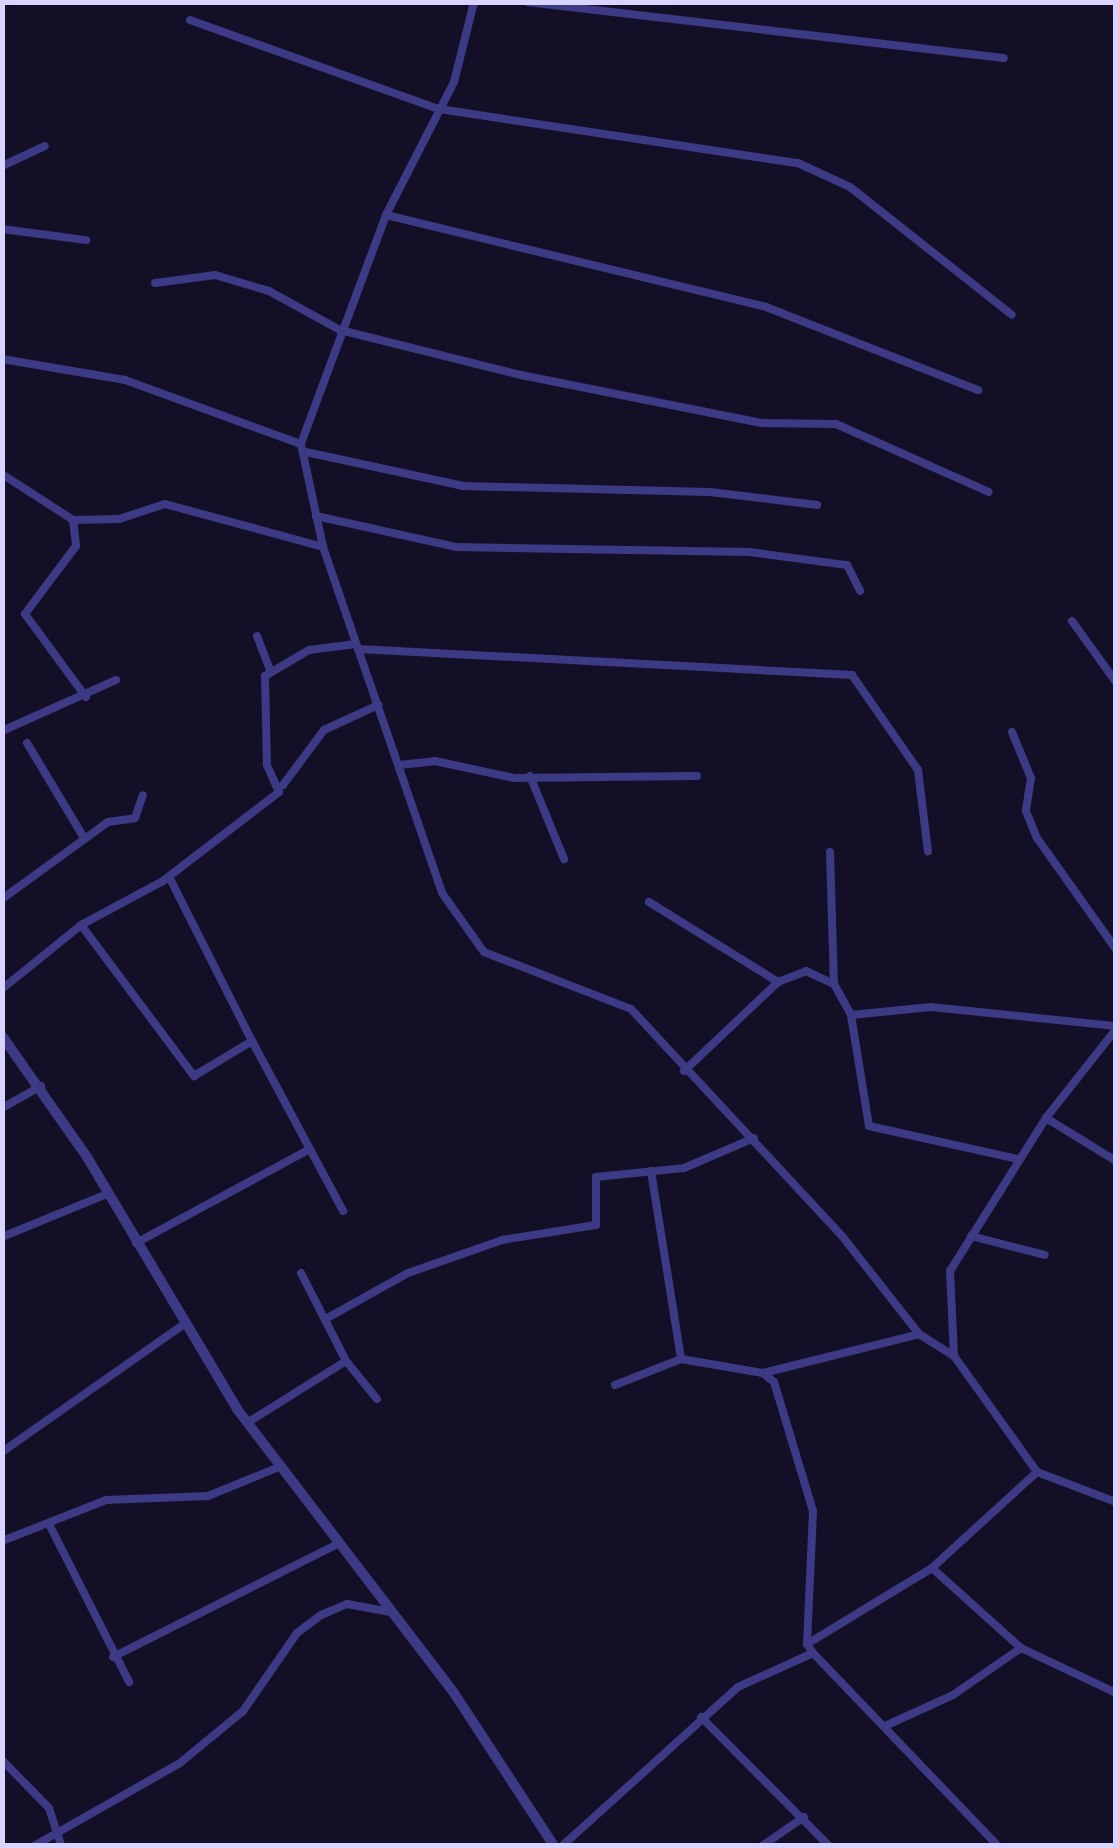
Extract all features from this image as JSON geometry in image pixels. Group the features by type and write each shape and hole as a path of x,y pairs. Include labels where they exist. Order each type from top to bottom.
{"street":[{"path":"474,2 438,109 386,215 340,330 304,448 323,547 460,930 484,952 631,1009 684,1071 754,1138 919,1334 954,1356 1037,1472 1116,1502"},
{"path":"527,2 1004,58"},
{"path":"190,20 438,109 798,163 850,187 1012,314"},
{"path":"2,166 45,146"},
{"path":"386,215 766,307 978,390"},
{"path":"2,229 86,240"},
{"path":"155,284 215,275 269,291 340,330 761,423 836,424 989,492"},
{"path":"2,359 126,380 304,448 463,486 710,492 816,506"},
{"path":"2,486 6,476 73,520 119,520 166,504 323,547"},
{"path":"316,516 456,547 749,552 848,565 860,591"},
{"path":"73,520 76,546 25,614 86,697"},
{"path":"1072,621 1116,682"},
{"path":"257,636 270,670 267,764 283,785"},
{"path":"270,670 309,650 357,646 852,674 918,770 928,851"},
{"path":"2,731 86,697 116,680"},
{"path":"2,989 81,924 169,876 283,785 324,730 378,705"},
{"path":"1012,732 1031,778 1026,810 1037,838 1116,948"},
{"path":"27,744 84,838"},
{"path":"398,765 435,761 530,776 697,776"},
{"path":"530,776 564,859"},
{"path":"2,900 84,838 135,818 143,795"},
{"path":"830,852 834,984 851,1015 869,1126 1018,1158"},
{"path":"169,876 306,1151 344,1212"},
{"path":"649,902 778,982"},
{"path":"81,924 184,1073 252,1041"},
{"path":"684,1071 778,982 806,971 834,984"},
{"path":"851,1015 931,1006 1116,1028"},
{"path":"954,1356 950,1272 1018,1158 1116,1028"},
{"path":"2,1036 42,1086 183,1325 248,1423 390,1612 555,1845 738,1687 810,1648 932,1568 1037,1472"},
{"path":"2,1108 42,1086"},
{"path":"1046,1118 1116,1161"},
{"path":"329,1317 408,1274 502,1240 596,1224 596,1177 650,1172 754,1138"},
{"path":"136,1243 306,1151"},
{"path":"650,1172 681,1359"},
{"path":"2,1237 108,1194"},
{"path":"971,1236 1045,1255"},
{"path":"301,1273 329,1317 346,1361 377,1399"},
{"path":"2,1452 183,1325"},
{"path":"615,1385 681,1359 763,1373 919,1334"},
{"path":"248,1423 346,1361"},
{"path":"763,1373 774,1382 813,1511 810,1648 998,1846"},
{"path":"2,1541 50,1526 106,1500 208,1496 280,1467"},
{"path":"50,1526 112,1657 128,1682"},
{"path":"112,1657 338,1544"},
{"path":"932,1568 1021,1648 1116,1693"},
{"path":"34,1846 60,1841 180,1763 243,1711 297,1633 322,1614 347,1604 390,1612"},
{"path":"885,1726 953,1695 1021,1648"},
{"path":"700,1717 829,1846"},
{"path":"2,1760 48,1808 60,1841"},
{"path":"762,1846 804,1817"}]}
